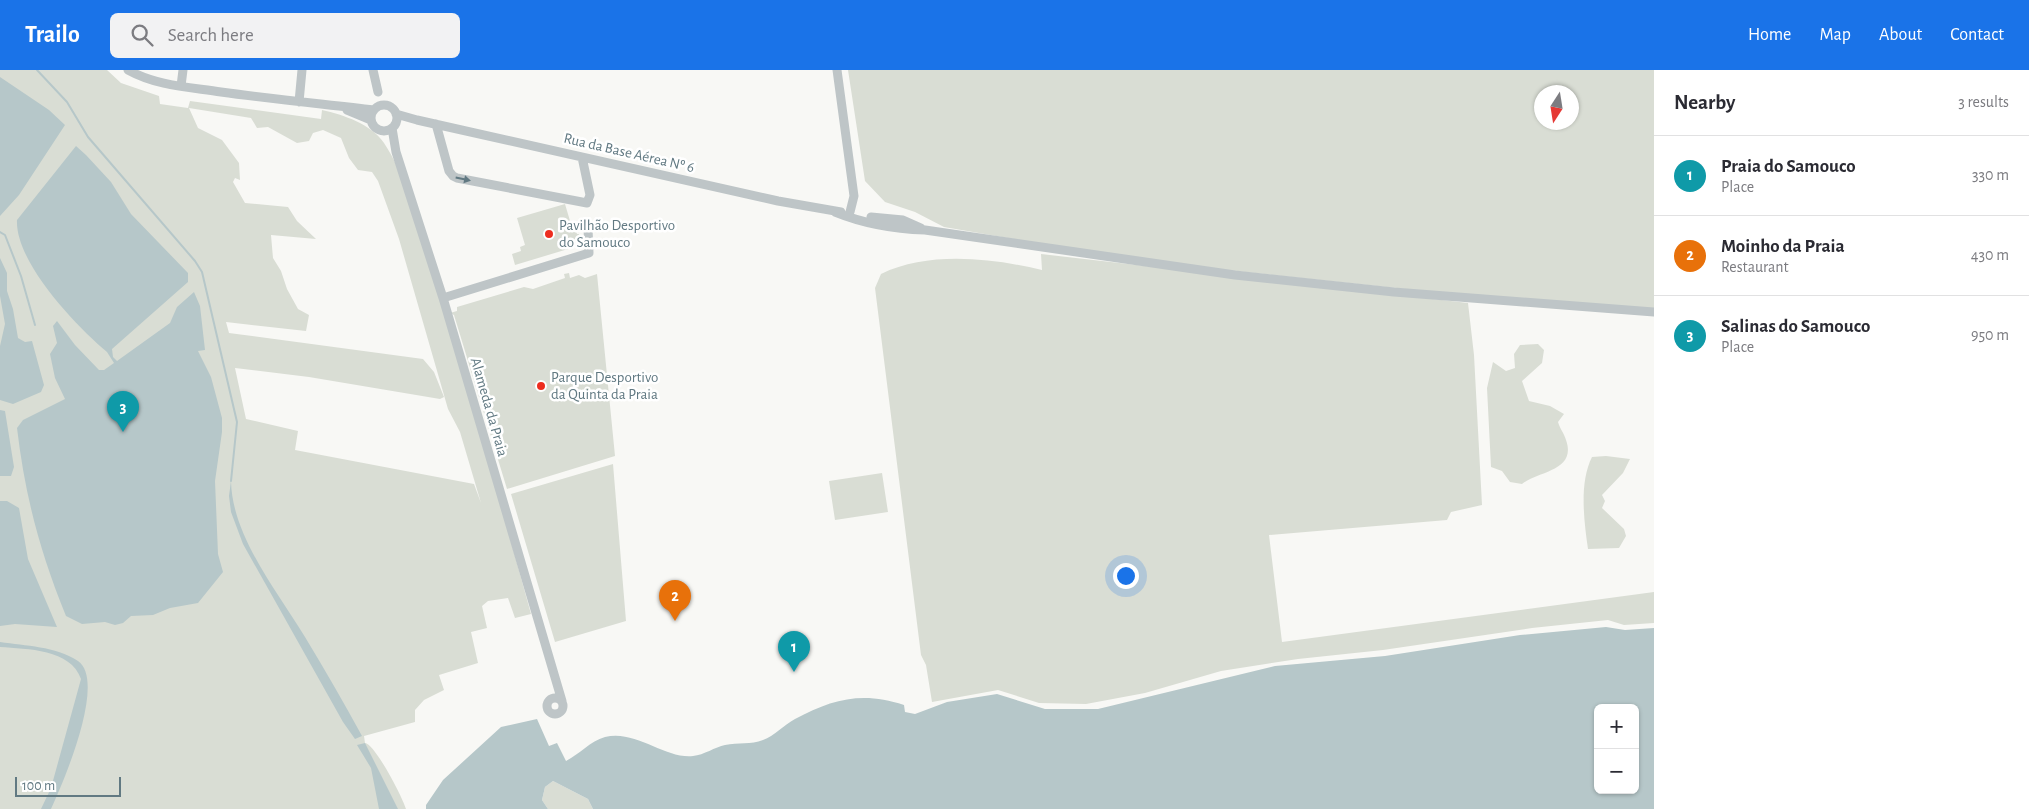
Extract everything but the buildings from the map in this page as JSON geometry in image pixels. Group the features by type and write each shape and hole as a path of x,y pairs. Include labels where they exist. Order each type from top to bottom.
{"street":[{"path":"128,70 152,81 181,86 374,110 371,120"},
{"path":"181,86 183,70"},
{"path":"298,102 302,70"},
{"path":"373,70 378,92"},
{"path":"837,70 854,196 850,212"},
{"name":"Rua da Base Aérea Nº 6","path":"374,110 381,105 387,106 392,124 417,120 835,212"},
{"name":"Alameda da Praia","path":"340,107 371,120 375,127 392,124 395,149 443,298 562,701"},
{"path":"436,124 449,171 457,178 587,203 590,194 582,157"},
{"path":"835,212 850,212 875,218 903,220 925,230"},
{"path":"835,212 891,227 925,230 1265,278 1413,294 1654,312"},
{"path":"443,298 590,254 588,228"},
{"name":"Alameda da Praia","path":"550,700 556,688 554,673"},
{"path":"556,697 562,701 563,709 555,714 547,708 550,700 556,697"}],"shaded area":[{"path":"0,70 107,70 121,83 159,96 160,104 188,108 190,101 321,119 322,110 356,121 379,136 392,157 405,187 470,397 531,614 515,618 508,598 488,601 482,606 487,628 471,632 478,663 439,675 444,690 424,700 415,710 415,722 364,736 365,743 375,752 388,772 406,809 0,809","holes":["189,108 251,118 257,128 268,127 297,143 309,141 313,133 323,130 341,138 349,158 358,170 372,172 378,181 399,239 448,409 460,432 481,503 474,484 295,450 298,431 246,419 235,368 309,377 440,399 444,397 434,372 423,359 229,333 226,322 306,331 309,315 298,309 287,289 281,271 273,258 271,235 316,239 297,221 288,207 245,203 233,182 235,178 240,180 239,163 222,140 198,128"]},
{"path":"848,70 1654,70 1654,310 1472,296 1207,268 1054,246 944,227 915,212 885,202 865,181"},
{"path":"0,77 49,110 65,125 19,195 0,216"},
{"path":"76,146 111,182 131,214 188,273 188,282 112,349 113,357 117,361 170,323 177,307 194,292 200,306 205,350 198,351 211,377 222,418 222,432 215,481 218,554 223,572 198,603 170,608 153,615 131,616 123,623 115,625 105,622 82,624 66,616 48,569 35,524 24,477 17,428 23,420 65,399 55,378 50,354 57,343 53,326 57,321 75,345 99,370 104,370 114,363 107,352 64,310 50,292 36,273 19,237 17,220"},
{"name":"Pavilhão Desportivo do Samouco","path":"565,204 573,231 579,234 581,240 576,241 578,246 515,265 512,254 521,251 520,247 525,245 517,218"},
{"path":"1041,254 1468,303 1474,355 1482,505 1451,512 1447,520 1269,535 1282,642 1654,592 1654,623 1624,625 1608,620 1532,628 1383,650 1298,659 1221,671 1145,693 1086,704 1039,703 998,690 932,702 926,665 921,655 875,288 881,274 919,262 939,259 981,260 1042,270"},
{"path":"0,258 7,273 7,291 13,309 18,338 25,342 32,341 44,385 41,392 13,404 0,400 0,346 5,324 0,296"},
{"name":"Parque Desportivo da Quinta da Praia","path":"569,273 570,278 579,275 585,278 597,274 615,456 507,489 454,315 450,313 457,311 457,307 524,287 533,289 565,278 564,274"},
{"path":"1538,344 1544,350 1542,363 1522,381 1529,401 1550,406 1564,414 1558,422 1568,450 1566,458 1561,464 1522,484 1510,482 1502,471 1491,467 1487,388 1493,362 1506,371 1515,368 1514,354 1520,345"},
{"path":"0,410 5,411 14,467 11,476 0,476"},
{"path":"1606,456 1630,459 1623,473 1602,495 1605,501 1602,508 1624,529 1626,536 1619,548 1588,549 1584,514 1585,478 1592,457"},
{"path":"613,464 626,621 555,642 511,494"},
{"path":"882,473 888,512 835,520 829,481"},
{"path":"231,481 233,502 247,542 320,662 362,736 355,739 343,722 243,544 231,512 229,496"},
{"path":"0,501 7,501 19,508 28,559 57,627 15,624 0,626"},
{"path":"1606,627 1625,630 1654,628 1654,809 593,809 588,799 553,781 545,787 542,800 548,809 426,809 426,805 443,780 501,727 537,719 549,746 557,743 566,761 600,739 616,736 639,740 682,756 693,756 725,745 763,740 791,721 809,712 822,706 848,699 875,698 889,701 904,705 905,712 915,714 947,702 997,694 1045,709 1098,709 1275,666 1385,656 1520,635"},
{"path":"0,642 40,647 60,652 78,661 86,672 88,689 80,733 51,809 41,809 51,788 81,679 76,669 58,656 35,650 0,647"},
{"path":"365,743 398,809 379,809 371,768 357,745"},
{"path":"553,781 588,799 593,809 548,809 542,800 545,787"}],"waterway":[{"path":"37,70 67,102 88,137 195,261 202,272 237,422 231,481"},
{"path":"0,232 5,235 21,276 35,325"}],"place":[{"name":"Pavilhão Desportivo do Samouco","path":"549,234"},
{"name":"Parque Desportivo da Quinta da Praia","path":"541,386"},
{"name":"Salinas do Samouco","path":"123,432"},
{"name":"Moinho da Praia","path":"675,621"},
{"name":"Praia do Samouco","path":"794,672"}]}
